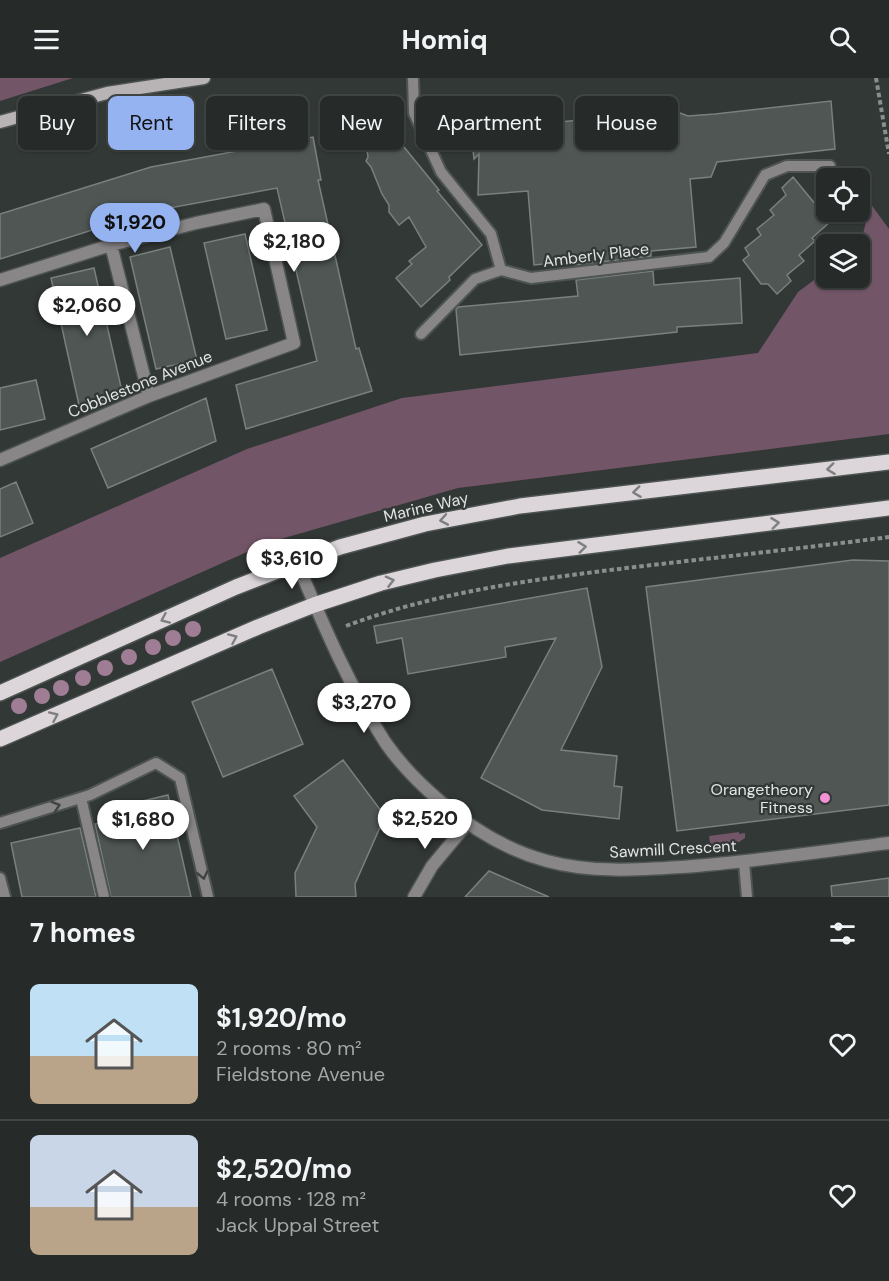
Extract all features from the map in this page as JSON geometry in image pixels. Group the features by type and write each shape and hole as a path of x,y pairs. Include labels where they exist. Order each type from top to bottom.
{"main road":[{"name":"Marine Way","path":"0,693 236,587 340,547 425,524 520,506 889,462"},
{"path":"0,739 258,627 314,605 381,583 508,556 889,508"}],"street":[{"path":"0,122 107,93 204,78"},
{"name":"Cobblestone Avenue","path":"0,460 149,396 294,343 264,208 111,245"},
{"path":"0,280 111,245 149,396"},
{"name":"Sawmill Crescent","path":"297,563 331,644 386,743 420,784 466,824 508,846 547,861 592,869 638,871 744,862 889,843"},
{"path":"414,897 432,866 466,824"}],"lane":[{"path":"412,78 414,113 441,172 491,234 501,270 475,279 421,334"},
{"name":"Amberly Place","path":"501,270 531,278 709,257 724,243 765,175 786,166 830,166"},
{"path":"0,823 81,798 156,763 180,778 208,897"},
{"path":"81,798 104,897"},
{"path":"744,862 747,897"},
{"path":"0,878 4,897"}],"path":[{"path":"876,78 889,154"},
{"path":"346,626 410,605 481,589 574,575 889,537"}],"shaded area":[{"path":"0,78 73,78 0,101"},
{"path":"870,203 889,229 889,434 458,488 267,543 0,662 0,558 247,449 402,398 758,353 798,292 816,278 816,288 870,288 870,234 863,234 866,222 870,222"},
{"path":"739,832 739,834 745,833 745,838 730,848 711,851 709,836"}],"building":[{"path":"831,101 835,149 717,162 711,177 690,179 696,247 651,251 651,256 575,265 574,261 534,265 528,191 478,195 479,154 474,159 473,150 563,150 563,122 575,121 575,150 678,150 678,113 688,116"},
{"path":"313,137 321,180 318,180 356,349 359,348 372,391 246,429 236,385 317,361 277,188 137,214 137,216 0,259 0,214 151,167 243,150 308,150 308,138"},
{"path":"404,147 482,245 421,307 396,278 412,264 409,261 426,247 409,217 399,225 389,212 389,205 366,161 367,150 404,150"},
{"path":"793,177 816,205 816,222 830,222 812,238 815,241 799,255 804,261 787,275 791,281 777,294 768,284 761,284 743,260 749,255 745,248 761,235 757,229 774,215 770,210 786,195 782,188"},
{"path":"245,234 267,330 226,339 204,243"},
{"path":"170,247 197,360 156,369 130,257"},
{"path":"94,268 123,396 79,405 51,278"},
{"path":"653,271 654,285 740,278 742,323 677,327 677,332 460,355 456,309 458,307 578,296 576,280"},
{"path":"36,380 45,419 0,430 0,388"},
{"path":"206,398 216,441 108,488 91,449"},
{"path":"16,482 33,523 0,537 0,489"},
{"path":"853,560 889,561 889,805 677,831 646,587"},
{"path":"587,588 602,667 561,750 617,756 614,786 622,787 619,819 542,810 481,778 556,638 505,647 506,657 408,674 402,638 377,643 374,626"},
{"path":"272,669 303,744 223,777 192,702"},
{"path":"343,760 385,816 355,884 356,897 296,897 295,873 317,827 294,796"},
{"path":"168,795 191,897 111,897 95,824 108,822 105,810"},
{"path":"80,828 96,897 22,897 11,843"},
{"path":"489,871 549,897 465,897"},
{"path":"889,878 889,897 832,897 831,886"}],"place":[{"name":"Orangetheory Fitness","path":"825,798"}]}
